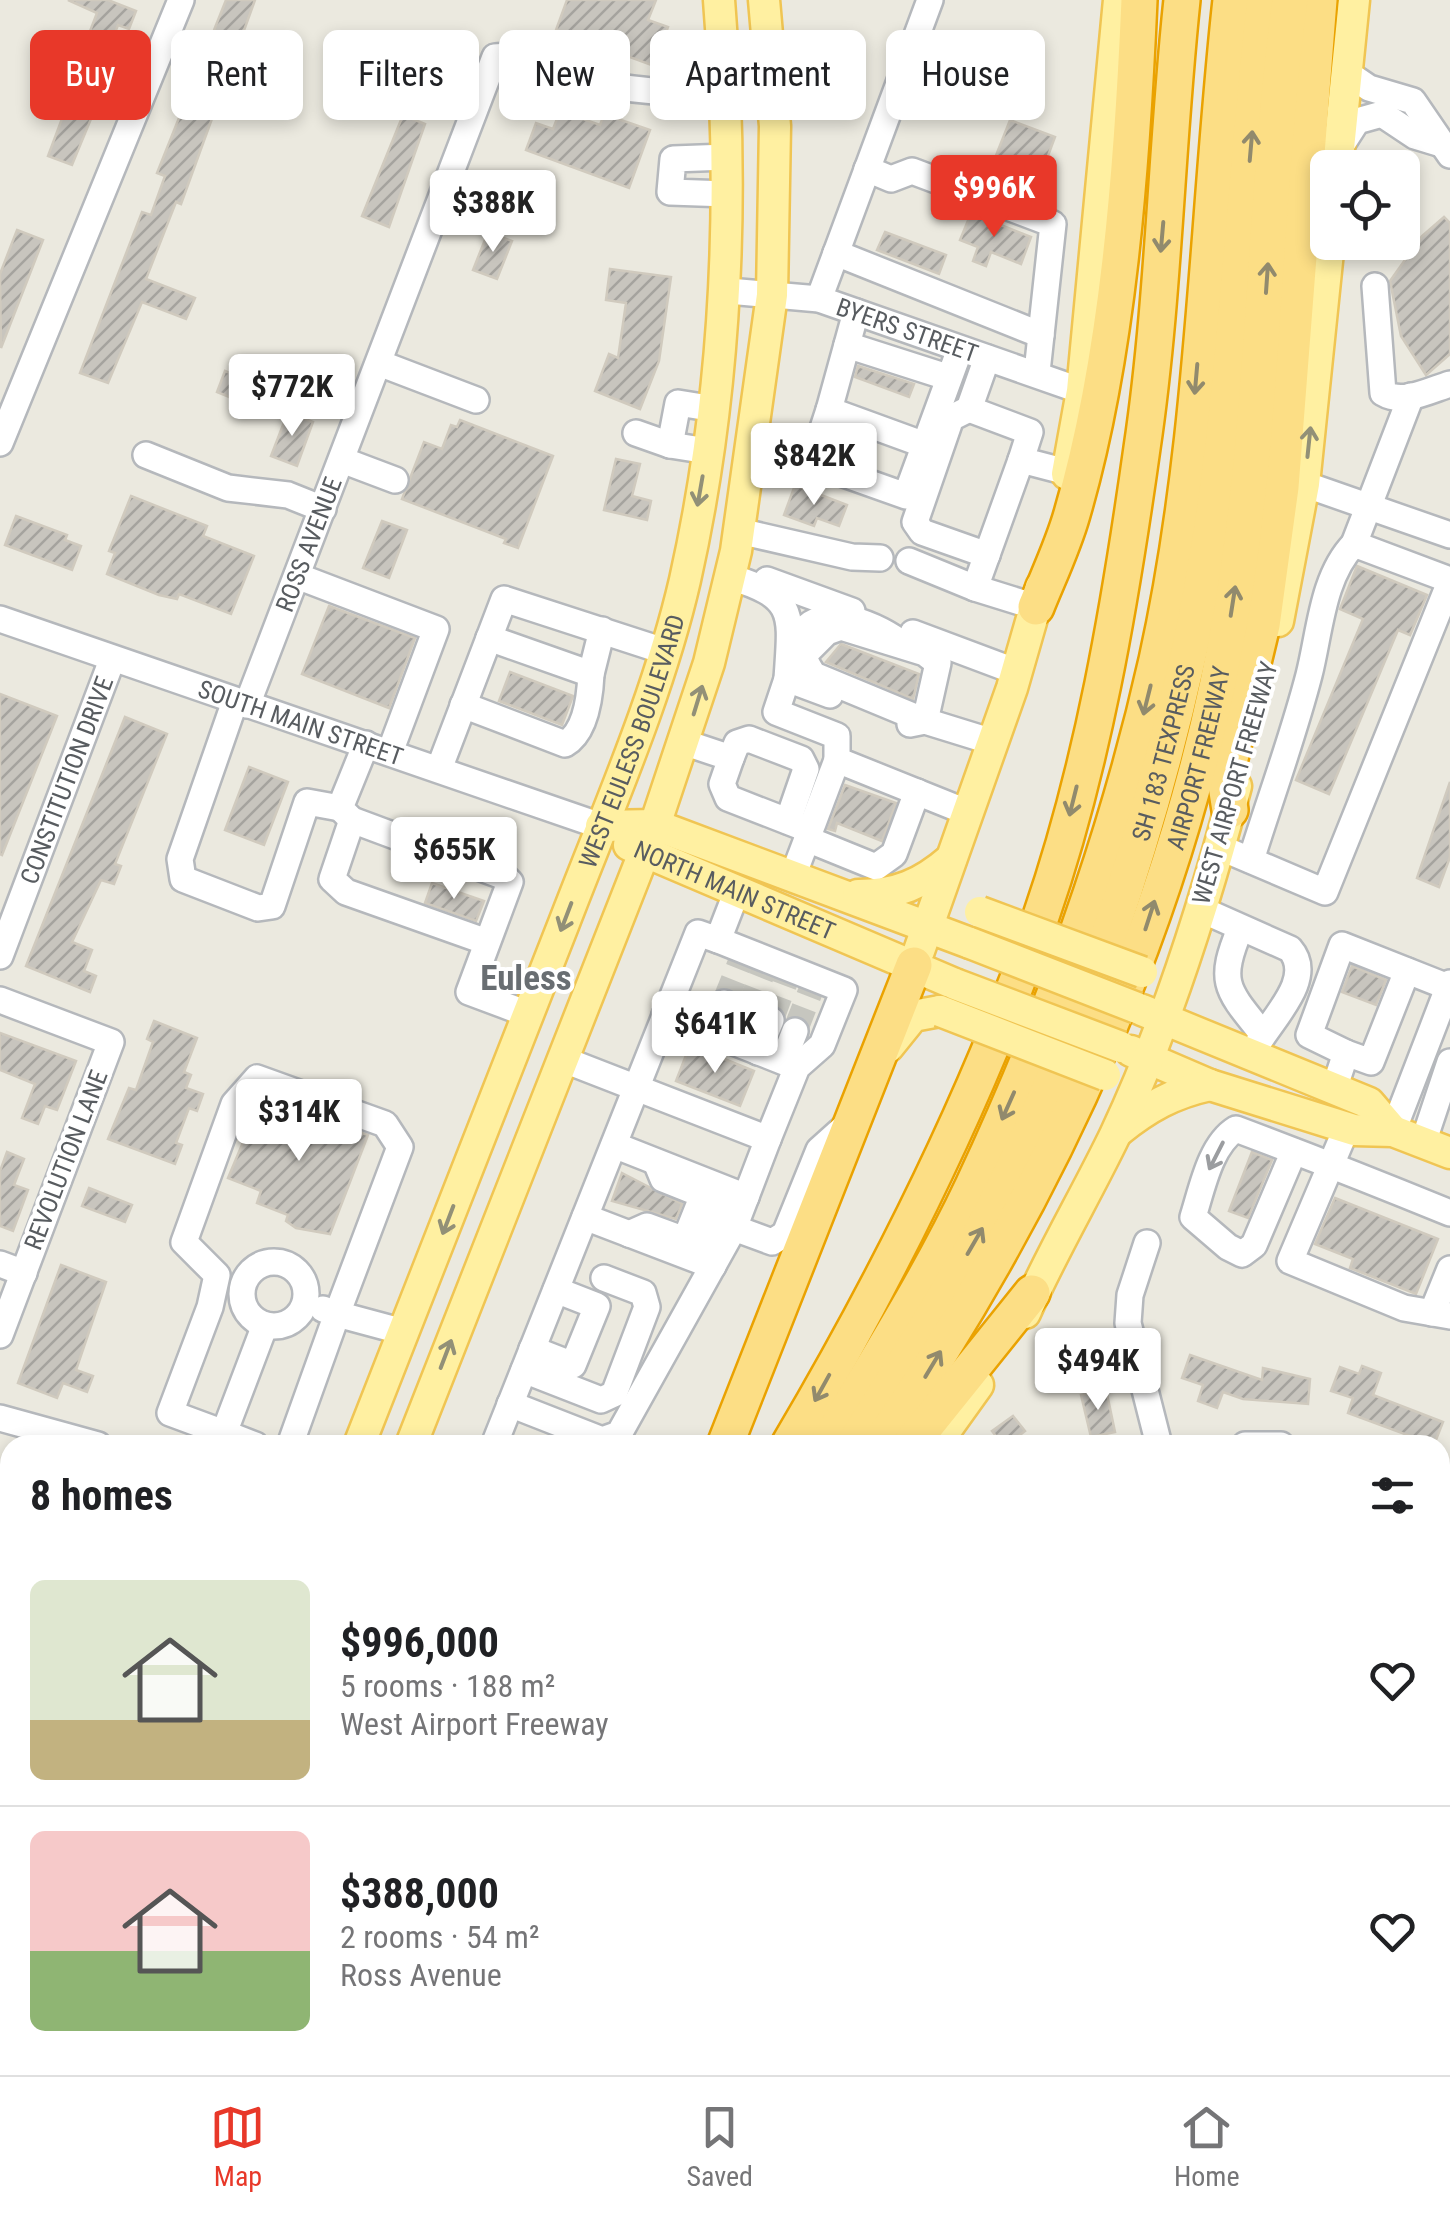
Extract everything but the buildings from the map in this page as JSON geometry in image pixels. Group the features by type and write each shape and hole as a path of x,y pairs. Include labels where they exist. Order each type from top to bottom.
{"highway":[{"path":"1036,607 1071,518 1098,398 1113,304 1139,0"},
{"path":"795,1435 856,1326 940,1158 1034,932 1067,824 1104,672 1143,443 1182,0"},
{"name":"SH 183 TEXPRESS","path":"833,1435 972,1188 1019,1080 1123,791 1157,659 1184,504 1231,0"},
{"name":"SH 183 TEXPRESS","path":"860,1435 1000,1197 1047,1096 1150,801 1188,659 1215,496 1265,0"},
{"name":"AIRPORT FREEWAY","path":"886,1435 923,1382 1039,1182 1079,1099 1139,949 1209,722 1233,605 1260,369 1290,0"},
{"path":"1230,810 1225,779 1262,625 1281,487 1319,0"},
{"path":"1143,443 1166,377 1172,325 1208,247"},
{"path":"1188,659 1260,369"},
{"path":"730,1435 914,965"},
{"path":"934,1435 1032,1293"}],"main road":[{"name":"WEST EULESS BOULEVARD","path":"719,0 721,30"},
{"name":"WEST EULESS BOULEVARD","path":"416,1435 686,743 739,579 738,530 772,295 775,126 764,0"},
{"path":"914,965 1017,672 1067,472 1082,391 1119,0"},
{"path":"1339,150 1354,0"},
{"name":"WEST EULESS BOULEVARD","path":"363,1435 601,826 664,651 685,579 712,429 728,291 725,120"},
{"name":"WEST AIRPORT FREEWAY","path":"1032,1293 1116,1133 1133,1052 1149,1013 1189,942 1230,810 1274,644 1304,484 1327,260"},
{"path":"712,429 753,440"},
{"name":"NORTH MAIN STREET","path":"601,826 655,825 1149,1013 1256,1044 1334,1089 1369,1102 1393,1131"},
{"name":"NORTH MAIN STREET","path":"601,826 642,854 1210,1084 1347,1127 1393,1131 1436,1148"},
{"path":"953,856 956,892 980,912 1142,972 1162,964 1189,942"},
{"path":"845,895 897,892 926,880 953,856"},
{"path":"876,1061 913,1016 940,1012 1105,1076 1116,1090 1116,1133"},
{"path":"1116,1133 1150,1106 1178,1092 1210,1084"}],"street":[{"path":"0,443 181,0"},
{"path":"819,299 930,0"},
{"name":"ROSS AVENUE","path":"346,814 307,802 272,906 258,908 184,879 180,859 297,576 495,57 506,56 562,75 650,90"},
{"path":"1347,73 1369,88 1414,101 1429,118 1444,149"},
{"path":"1342,150 1358,121 1382,114 1444,149"},
{"path":"727,156 674,160 670,192 728,194"},
{"path":"866,169 892,179 912,171 1096,238"},
{"path":"1037,372 1053,224"},
{"path":"836,253 1041,335"},
{"path":"1375,286 1383,392 1392,398 1412,396 1450,384"},
{"name":"BYERS STREET","path":"728,291 819,299 1037,372 1082,391"},
{"path":"811,465 856,312"},
{"path":"969,409 974,353 984,312"},
{"path":"846,345 946,377"},
{"path":"753,440 811,465 906,496 946,377 974,353"},
{"path":"379,363 476,400"},
{"path":"1251,860 1309,677 1325,603 1341,558 1354,544 1371,505 1412,396"},
{"path":"670,445 678,404 712,429"},
{"path":"975,588 1021,460 1030,432 969,409 951,418 915,522 922,532 987,554"},
{"path":"828,410 925,446"},
{"path":"636,433 670,445 712,429"},
{"path":"146,455 228,488 288,495 323,509"},
{"path":"342,460 395,480"},
{"path":"1021,460 1067,472"},
{"path":"1304,484 1450,535"},
{"path":"738,530 852,558 880,558"},
{"path":"1219,846 1325,892 1450,581 1354,544"},
{"path":"909,562 1036,607"},
{"path":"297,576 436,629 346,814 332,880 346,892 487,942"},
{"path":"739,579 761,578 818,598 909,640 938,663 925,720 914,726 787,679"},
{"path":"739,579 780,599 789,611 787,679 776,712 837,736 837,760 802,830"},
{"path":"789,611 818,598"},
{"path":"439,769 504,599 664,651"},
{"path":"993,742 925,720 814,675 804,656 804,628 828,615 1017,672"},
{"name":"SOUTH MAIN STREET","path":"0,619 601,826"},
{"path":"463,705 565,744 578,732 602,630"},
{"path":"489,638 590,674"},
{"name":"CONSTITUTION DRIVE","path":"0,956 112,660"},
{"path":"793,876 802,830 806,769 801,759 749,739 737,743 722,784 728,798 802,830 876,867 894,854 917,792"},
{"path":"686,743 731,758"},
{"path":"837,760 968,813"},
{"path":"346,814 510,882 469,992 528,1014"},
{"path":"718,940 737,891"},
{"path":"1200,910 1290,948 1296,956 1298,968 1288,1002 1256,1044 1225,976 1240,929"},
{"path":"498,1435 698,933 765,966 813,984 844,990 822,1045 790,1064"},
{"path":"1393,1131 1449,985 1342,945 1309,1034 1371,1062 1407,971"},
{"name":"REVOLUTION LANE","path":"0,1000 111,1042 12,1268 0,1335"},
{"path":"735,1042 747,1012 735,1042"},
{"path":"666,1015 790,1064"},
{"path":"616,1435 734,1228 768,1140 790,1064 795,1031"},
{"path":"1334,1089 1346,1052"},
{"path":"562,1058 768,1140"},
{"path":"1436,1148 1450,1062"},
{"path":"243,1285 217,1276 184,1242 234,1104 256,1078 385,1124 400,1147 294,1435"},
{"path":"734,1228 772,1242 785,1234 819,1150 851,1122"},
{"path":"1347,1127 1290,1261 1404,1308 1441,1314 1450,1269"},
{"path":"1294,1150 1254,1245 1242,1254 1193,1218 1209,1167 1227,1134 1236,1128 1294,1150 1450,1213"},
{"path":"614,1145 746,1196"},
{"path":"629,1234 646,1226 685,1240 703,1195 663,1178 656,1162"},
{"path":"585,1217 713,1266"},
{"path":"1147,1243 1130,1295 1128,1324 1156,1435"},
{"path":"276,1262 287,1264 303,1280 305,1302 285,1324 265,1325 244,1305 243,1285 256,1267 276,1262"},
{"path":"528,1360 601,1400 614,1394 648,1307 642,1294 567,1263"},
{"path":"214,1435 170,1412 210,1307 217,1276"},
{"path":"528,1360 573,1365 597,1306 556,1290"},
{"path":"305,1302 404,1332"},
{"path":"224,1435 265,1325"},
{"path":"510,1404 589,1435"},
{"path":"0,1418 62,1435"}],"tunnel":[{"path":"724,1003 740,963"},
{"path":"747,1012 763,972"},
{"path":"771,1020 786,980"},
{"path":"795,1031 811,990"}],"district":[{"name":"Euless","path":"526,978"}]}
